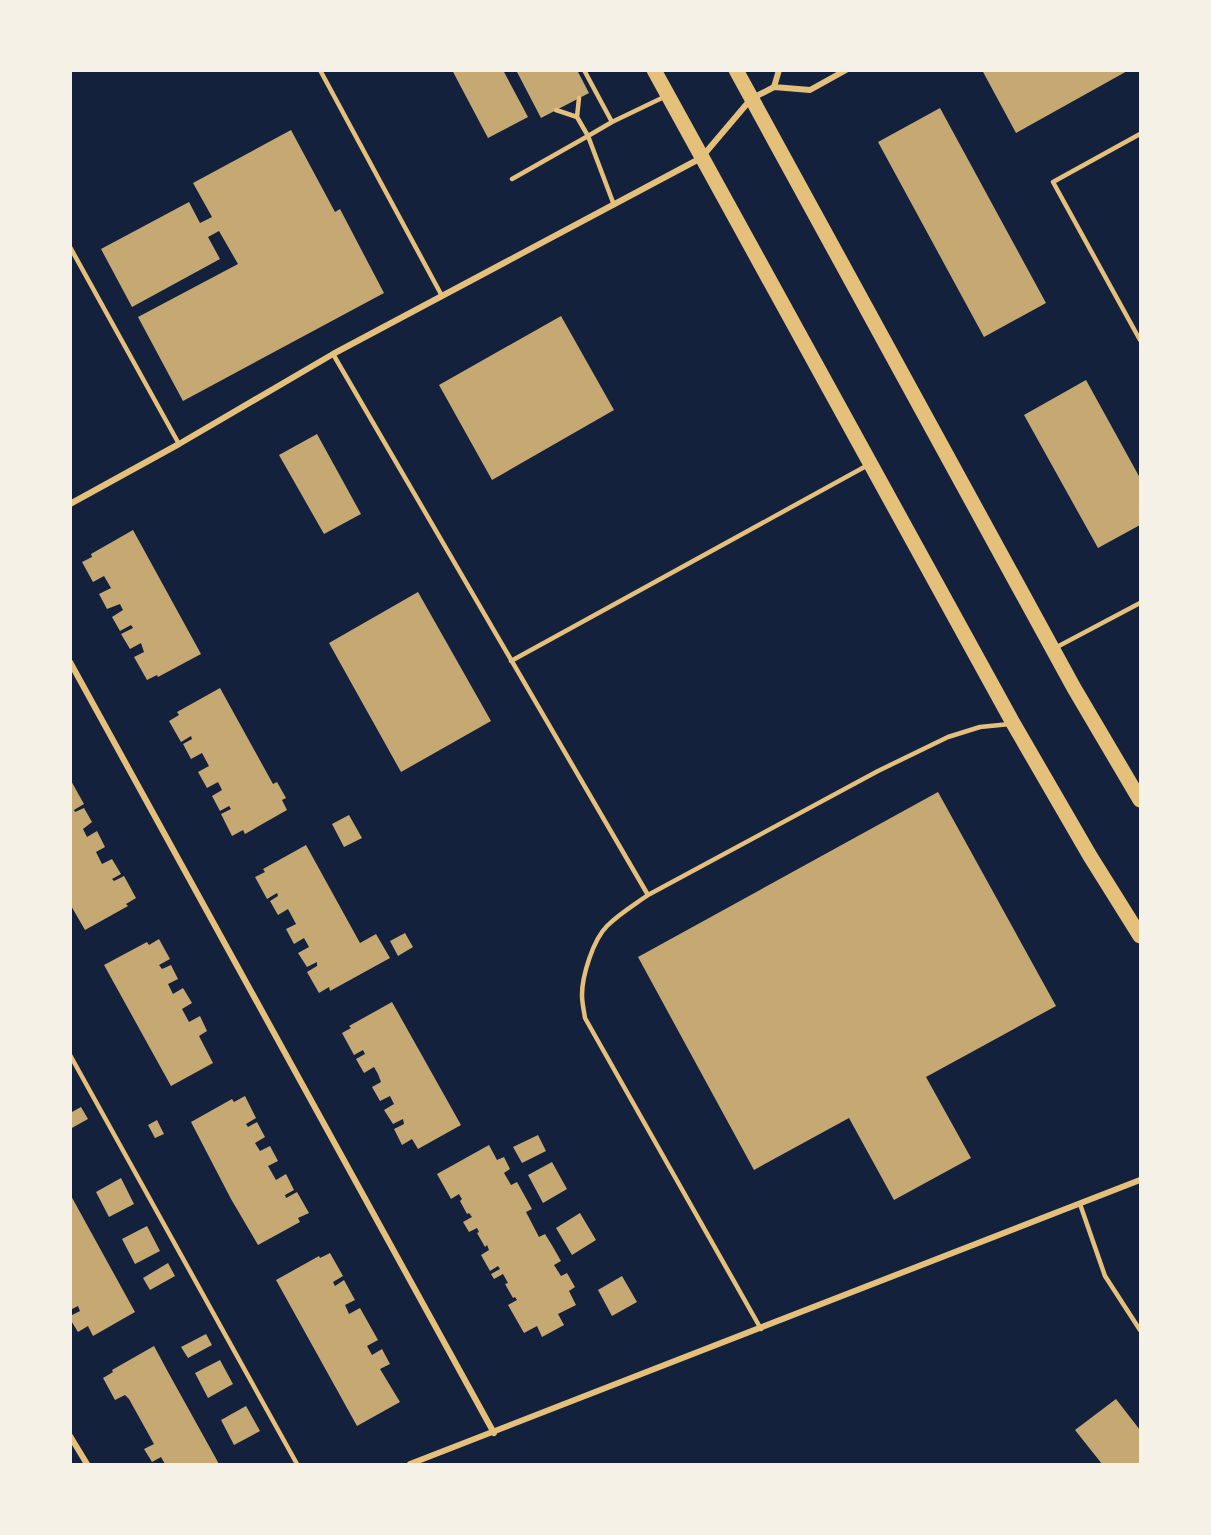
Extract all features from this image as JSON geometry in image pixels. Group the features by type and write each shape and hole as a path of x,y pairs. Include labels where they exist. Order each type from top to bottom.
{"main road":[{"path":"654,70 1013,723 1090,856 1140,936"},
{"path":"736,70 1053,649 1140,800"}],"street":[{"path":"774,87 779,70"},
{"path":"70,504 179,444 333,354 701,158 752,99 774,87 810,90 846,70"},
{"path":"70,662 494,1433"},
{"path":"410,1464 667,1366 1140,1180"},
{"path":"70,1436 87,1464"}],"lane":[{"path":"320,70 442,296"},
{"path":"584,70 612,122"},
{"path":"512,179 612,122 667,96"},
{"path":"579,98 577,117 588,136 614,206"},
{"path":"556,110 577,117"},
{"path":"1140,134 1053,182 1140,340"},
{"path":"70,247 179,444"},
{"path":"333,354 648,895"},
{"path":"512,661 871,464"},
{"path":"1053,649 1140,603"},
{"path":"761,1329 585,1018 582,996 585,972 594,950 605,928 648,895 878,771 948,737 980,727 1013,723"},
{"path":"70,1054 297,1464"},
{"path":"1080,1204 1105,1276 1140,1330"},
{"path":"1135,1323 1140,1320"}],"building":[{"path":"452,70 503,70 528,117 488,138"},
{"path":"516,70 577,70 589,93 541,118"},
{"path":"982,70 1129,70 1016,133"},
{"path":"940,108 1046,303 984,337 878,142"},
{"path":"291,130 335,212 340,209 384,293 183,401 138,317 238,264 219,231 208,237 220,259 132,307 101,249 189,202 200,223 212,217 193,183"},
{"path":"561,316 614,410 492,480 439,385"},
{"path":"1086,380 1140,478 1140,525 1098,548 1024,415"},
{"path":"317,434 361,514 324,534 279,455"},
{"path":"133,530 201,654 158,677 157,675 147,680 134,657 144,652 141,643 130,649 121,634 133,628 131,625 120,631 112,617 123,610 120,604 107,609 99,594 111,588 104,576 93,582 82,562 92,557 91,554"},
{"path":"418,592 491,721 401,772 329,643"},
{"path":"220,688 273,784 277,782 286,798 282,800 287,810 245,834 243,830 232,836 221,814 231,809 229,806 220,811 212,796 222,790 218,782 207,788 198,772 209,766 202,753 191,759 183,744 192,739 191,736 181,742 169,721 179,715 177,712"},
{"path":"70,779 84,804 74,810 75,812 84,808 92,822 83,829 87,837 97,831 105,847 96,852 102,864 112,859 121,874 112,879 114,881 124,876 136,898 126,904 128,906 85,930 70,904"},
{"path":"938,792 1056,1006 926,1077 971,1158 894,1200 849,1118 754,1170 638,957"},
{"path":"349,815 362,838 344,847 332,824"},
{"path":"306,845 360,943 376,934 390,958 330,991 329,987 319,993 307,972 317,966 317,962 307,967 298,953 309,947 304,938 294,944 286,929 296,924 288,909 278,915 270,901 278,896 277,893 267,899 255,877 265,872 263,869"},
{"path":"405,933 413,947 398,956 390,941"},
{"path":"159,939 170,959 159,965 162,969 171,965 178,979 168,984 173,994 183,988 192,1003 182,1009 189,1022 200,1016 207,1031 199,1036 213,1063 171,1086 104,965 147,942 149,945"},
{"path":"392,1002 461,1125 418,1149 412,1139 402,1145 394,1129 404,1124 403,1119 393,1124 384,1110 394,1104 390,1096 380,1101 372,1087 381,1082 378,1074 374,1067 364,1073 356,1059 365,1054 363,1050 354,1055 342,1033 351,1028 349,1026"},
{"path":"245,1096 256,1118 246,1124 248,1127 257,1122 265,1137 255,1143 260,1151 270,1146 278,1161 268,1166 276,1180 286,1174 294,1190 285,1195 286,1198 297,1192 309,1213 298,1218 300,1222 258,1245 191,1122 232,1099 234,1102"},
{"path":"81,1107 88,1119 70,1129 70,1113"},
{"path":"157,1120 164,1134 155,1138 148,1125"},
{"path":"538,1135 546,1151 522,1163 513,1147"},
{"path":"489,1145 497,1160 504,1157 510,1169 504,1173 511,1185 517,1182 532,1209 526,1212 539,1237 545,1234 561,1261 554,1265 561,1276 567,1273 575,1287 569,1291 576,1305 558,1314 564,1325 542,1337 537,1326 524,1333 508,1305 517,1300 513,1298 505,1284 508,1283 503,1274 494,1279 491,1274 500,1269 498,1266 490,1271 481,1255 489,1250 487,1245 485,1247 477,1233 479,1232 477,1228 469,1232 463,1222 472,1217 469,1213 467,1214 459,1194 451,1199 437,1174"},
{"path":"552,1162 567,1189 543,1203 528,1175"},
{"path":"121,1178 134,1204 109,1217 96,1192"},
{"path":"70,1194 135,1312 93,1336 88,1326 78,1332 70,1319 70,1316 80,1311 78,1306 70,1310"},
{"path":"580,1213 596,1240 572,1255 556,1228"},
{"path":"147,1226 160,1251 135,1264 122,1239"},
{"path":"330,1253 343,1276 333,1282 335,1286 344,1280 355,1300 345,1305 349,1314 360,1308 378,1340 367,1346 372,1355 382,1349 390,1364 380,1369 400,1402 357,1426 276,1280 319,1256 320,1258"},
{"path":"168,1263 175,1276 150,1290 143,1278"},
{"path":"622,1276 637,1302 612,1316 598,1290"},
{"path":"206,1334 212,1345 188,1358 181,1347"},
{"path":"154,1346 219,1464 165,1464 161,1457 152,1462 144,1449 154,1444 129,1399 125,1395 115,1400 103,1378 113,1372 112,1370"},
{"path":"220,1360 233,1384 208,1398 195,1373"},
{"path":"1116,1399 1140,1430 1140,1464 1102,1464 1075,1430"},
{"path":"246,1406 260,1431 234,1445 221,1420"}]}
